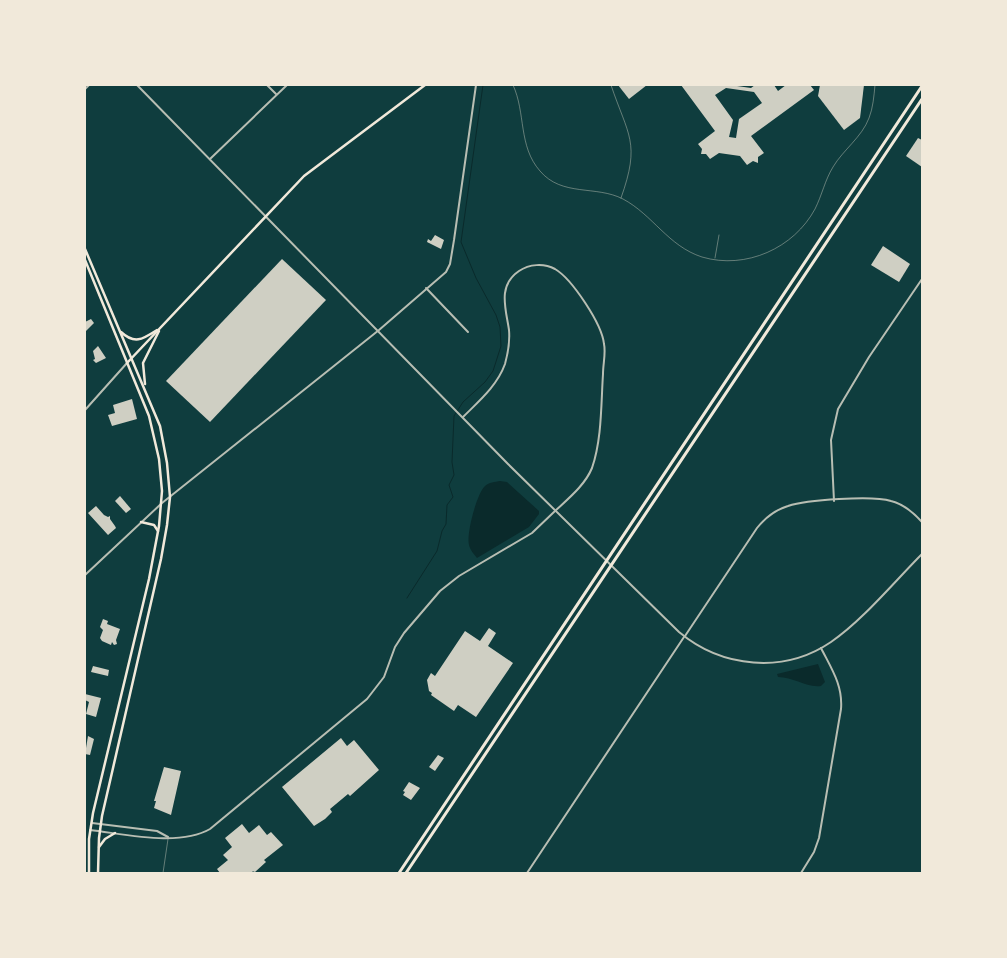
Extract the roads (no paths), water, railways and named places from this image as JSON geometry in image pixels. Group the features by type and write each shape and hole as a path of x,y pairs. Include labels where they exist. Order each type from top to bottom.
{"highway":[{"path":"399,873 922,86"},
{"path":"406,873 922,99"}],"main road":[{"path":"127,363 266,215 314,167 398,108 425,85"},
{"path":"85,249 145,388 164,444 170,497 161,559 101,824 98,848 98,873"},
{"path":"85,260 146,407 156,442 161,475 162,503 149,579 91,823 89,873"},
{"path":"120,331 129,338 137,340 161,328"},
{"path":"145,388 144,363 161,328"},
{"path":"141,522 154,525 158,532"},
{"path":"98,848 105,839 115,833"}],"street":[{"path":"85,89 90,85"},
{"path":"137,85 555,511 684,637 716,655 752,663 786,661 821,648 846,630 922,554"},
{"path":"267,85 276,94"},
{"path":"210,159 287,85"},
{"path":"85,575 162,503 378,330 446,272 450,264 476,85"},
{"path":"90,830 156,838 188,837 210,829 359,707 384,677 395,647 404,633 440,591 459,576 532,533 585,480 594,461 605,349 602,333 597,322 559,272 545,266 533,266 520,271 511,279 505,290 503,301 509,331 504,366 492,387 463,417"},
{"path":"834,501 831,440 838,408 869,357 922,279"},
{"path":"426,288 468,332"},
{"path":"85,410 127,363"},
{"path":"527,873 757,528 768,516 791,505 876,498 890,500 905,507 922,522"},
{"path":"801,873 814,852 819,838 841,709 838,682 821,648"},
{"path":"91,823 157,831 168,837"}],"lane":[{"path":"513,85 527,149 543,174 566,187 602,192 620,198 637,208 677,245 698,256 737,260 757,256 779,247 800,230 815,209 833,166 868,120 875,85"},
{"path":"610,85 628,129 632,147 630,171 620,198"},
{"path":"715,259 719,235"},
{"path":"164,873 168,837"}],"water":[{"path":"500,481 507,482 539,511 539,514 529,527 477,558 471,550 468,540 473,514 485,486"},
{"path":"818,664 825,682 821,686 778,677 777,674"}],"waterway":[{"path":"407,598 437,551 442,531 446,524 447,505 453,497 449,485 454,475 452,462 454,416 463,402 485,382 493,371 501,346 500,327 496,315 476,278 461,242 483,85"}]}
